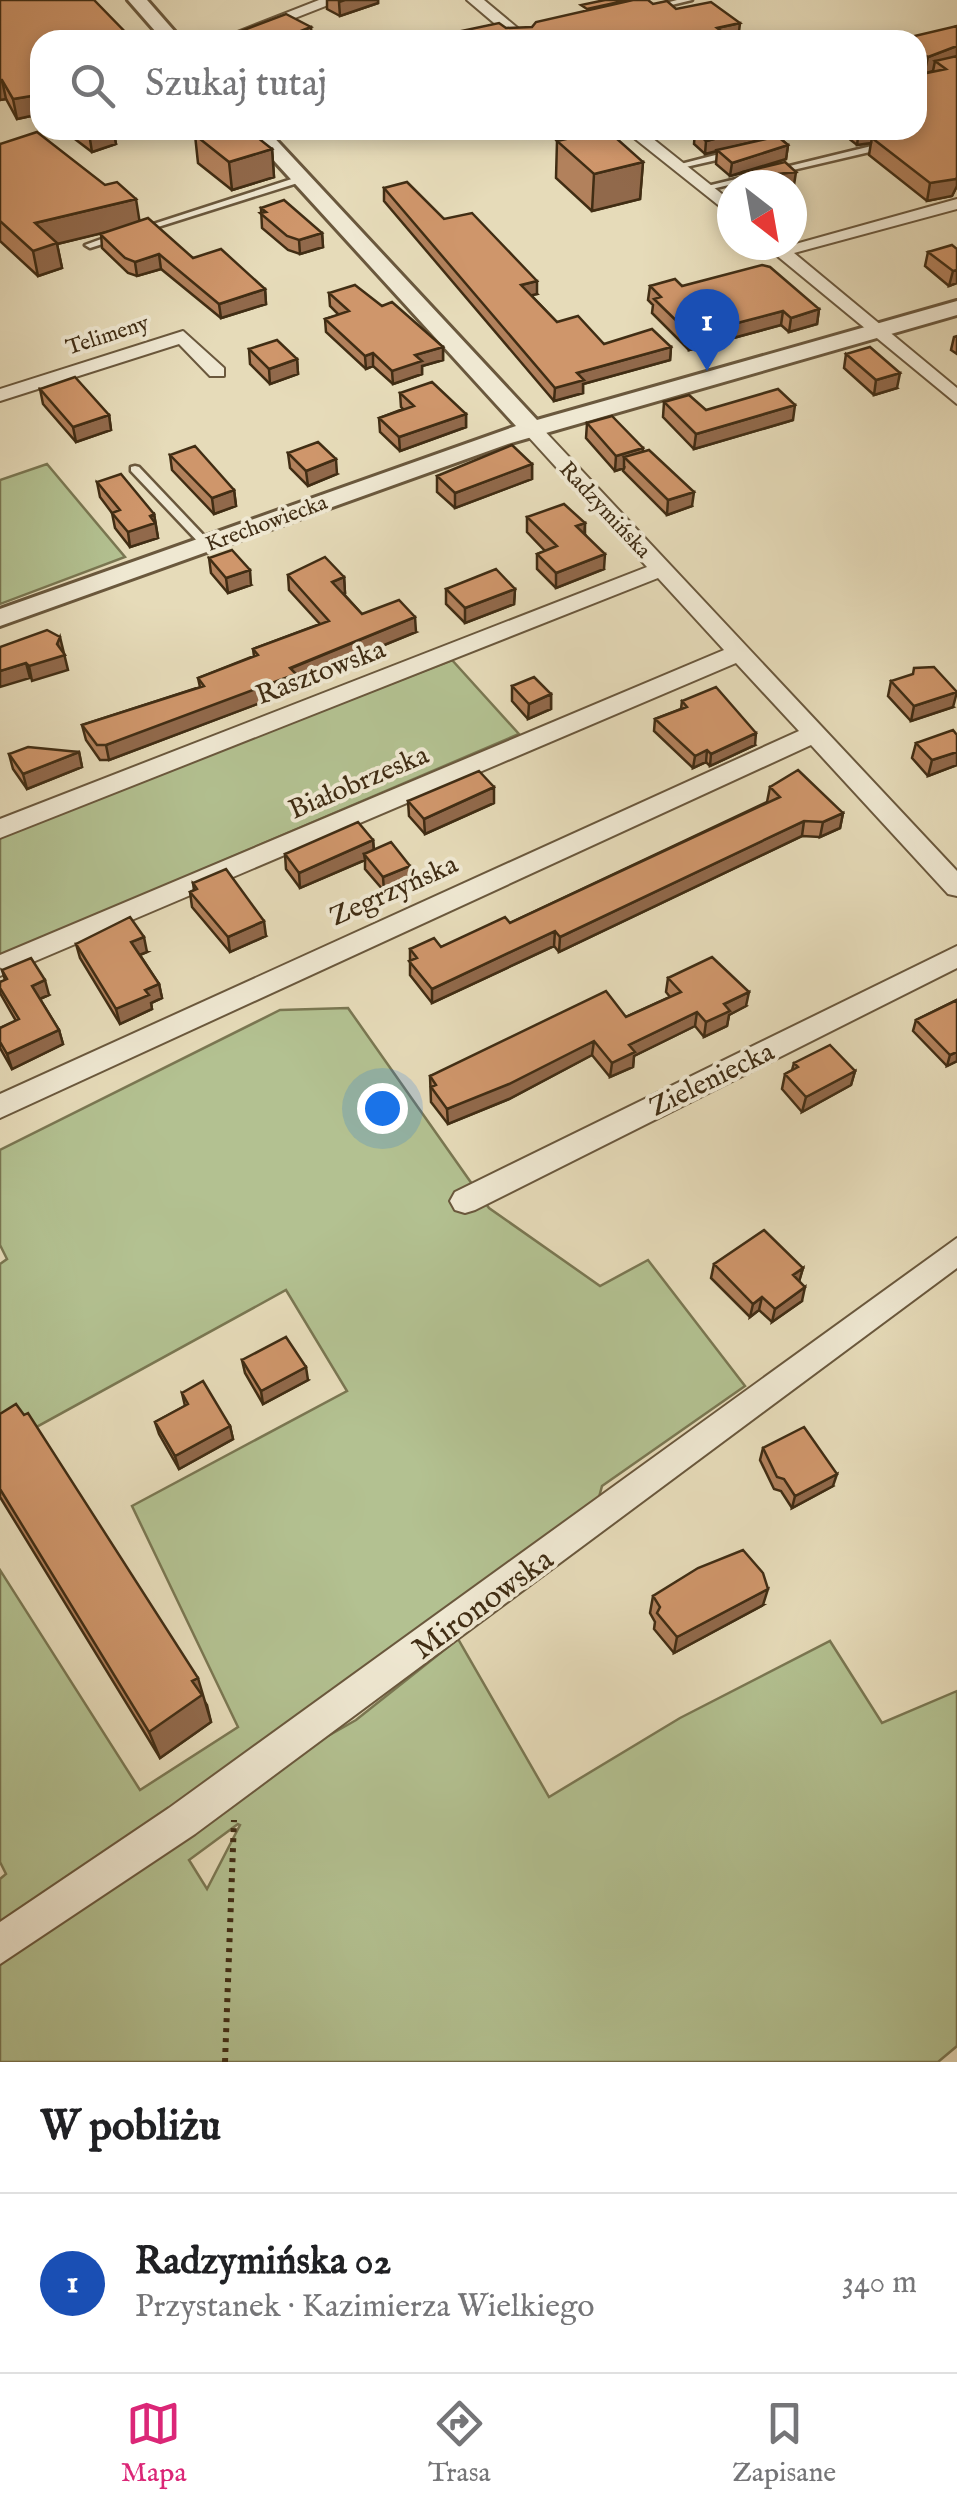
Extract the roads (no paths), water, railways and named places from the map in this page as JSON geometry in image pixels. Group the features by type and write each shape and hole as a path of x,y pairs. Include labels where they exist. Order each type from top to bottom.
{"street":[{"path":"137,0 164,30"},
{"path":"252,30 333,0"},
{"path":"475,0 518,30"},
{"name":"Radzymińska","path":"265,140 957,887"},
{"path":"644,140 717,199"},
{"path":"807,241 957,204"},
{"path":"791,260 957,398"},
{"name":"Krechowiecka","path":"0,618 532,429 957,308"},
{"name":"Telimeny","path":"0,394 182,336 217,372"},
{"name":"Rasztowska","path":"0,829 662,569"},
{"name":"Białobrzeska","path":"0,966 740,652"},
{"name":"Zegrzyńska","path":"0,1107 814,734"},
{"name":"Zieleniecka","path":"465,1201 957,956"},
{"name":"Mironowska","path":"3,1937 236,1782 957,1251"}],"lane":[{"path":"650,8 688,0"},
{"path":"704,188 893,144"},
{"path":"676,166 743,151"},
{"path":"90,245 301,178"},
{"path":"135,470 206,544"}],"place":[{"name":"Radzymińska 02","path":"707,371"}]}
